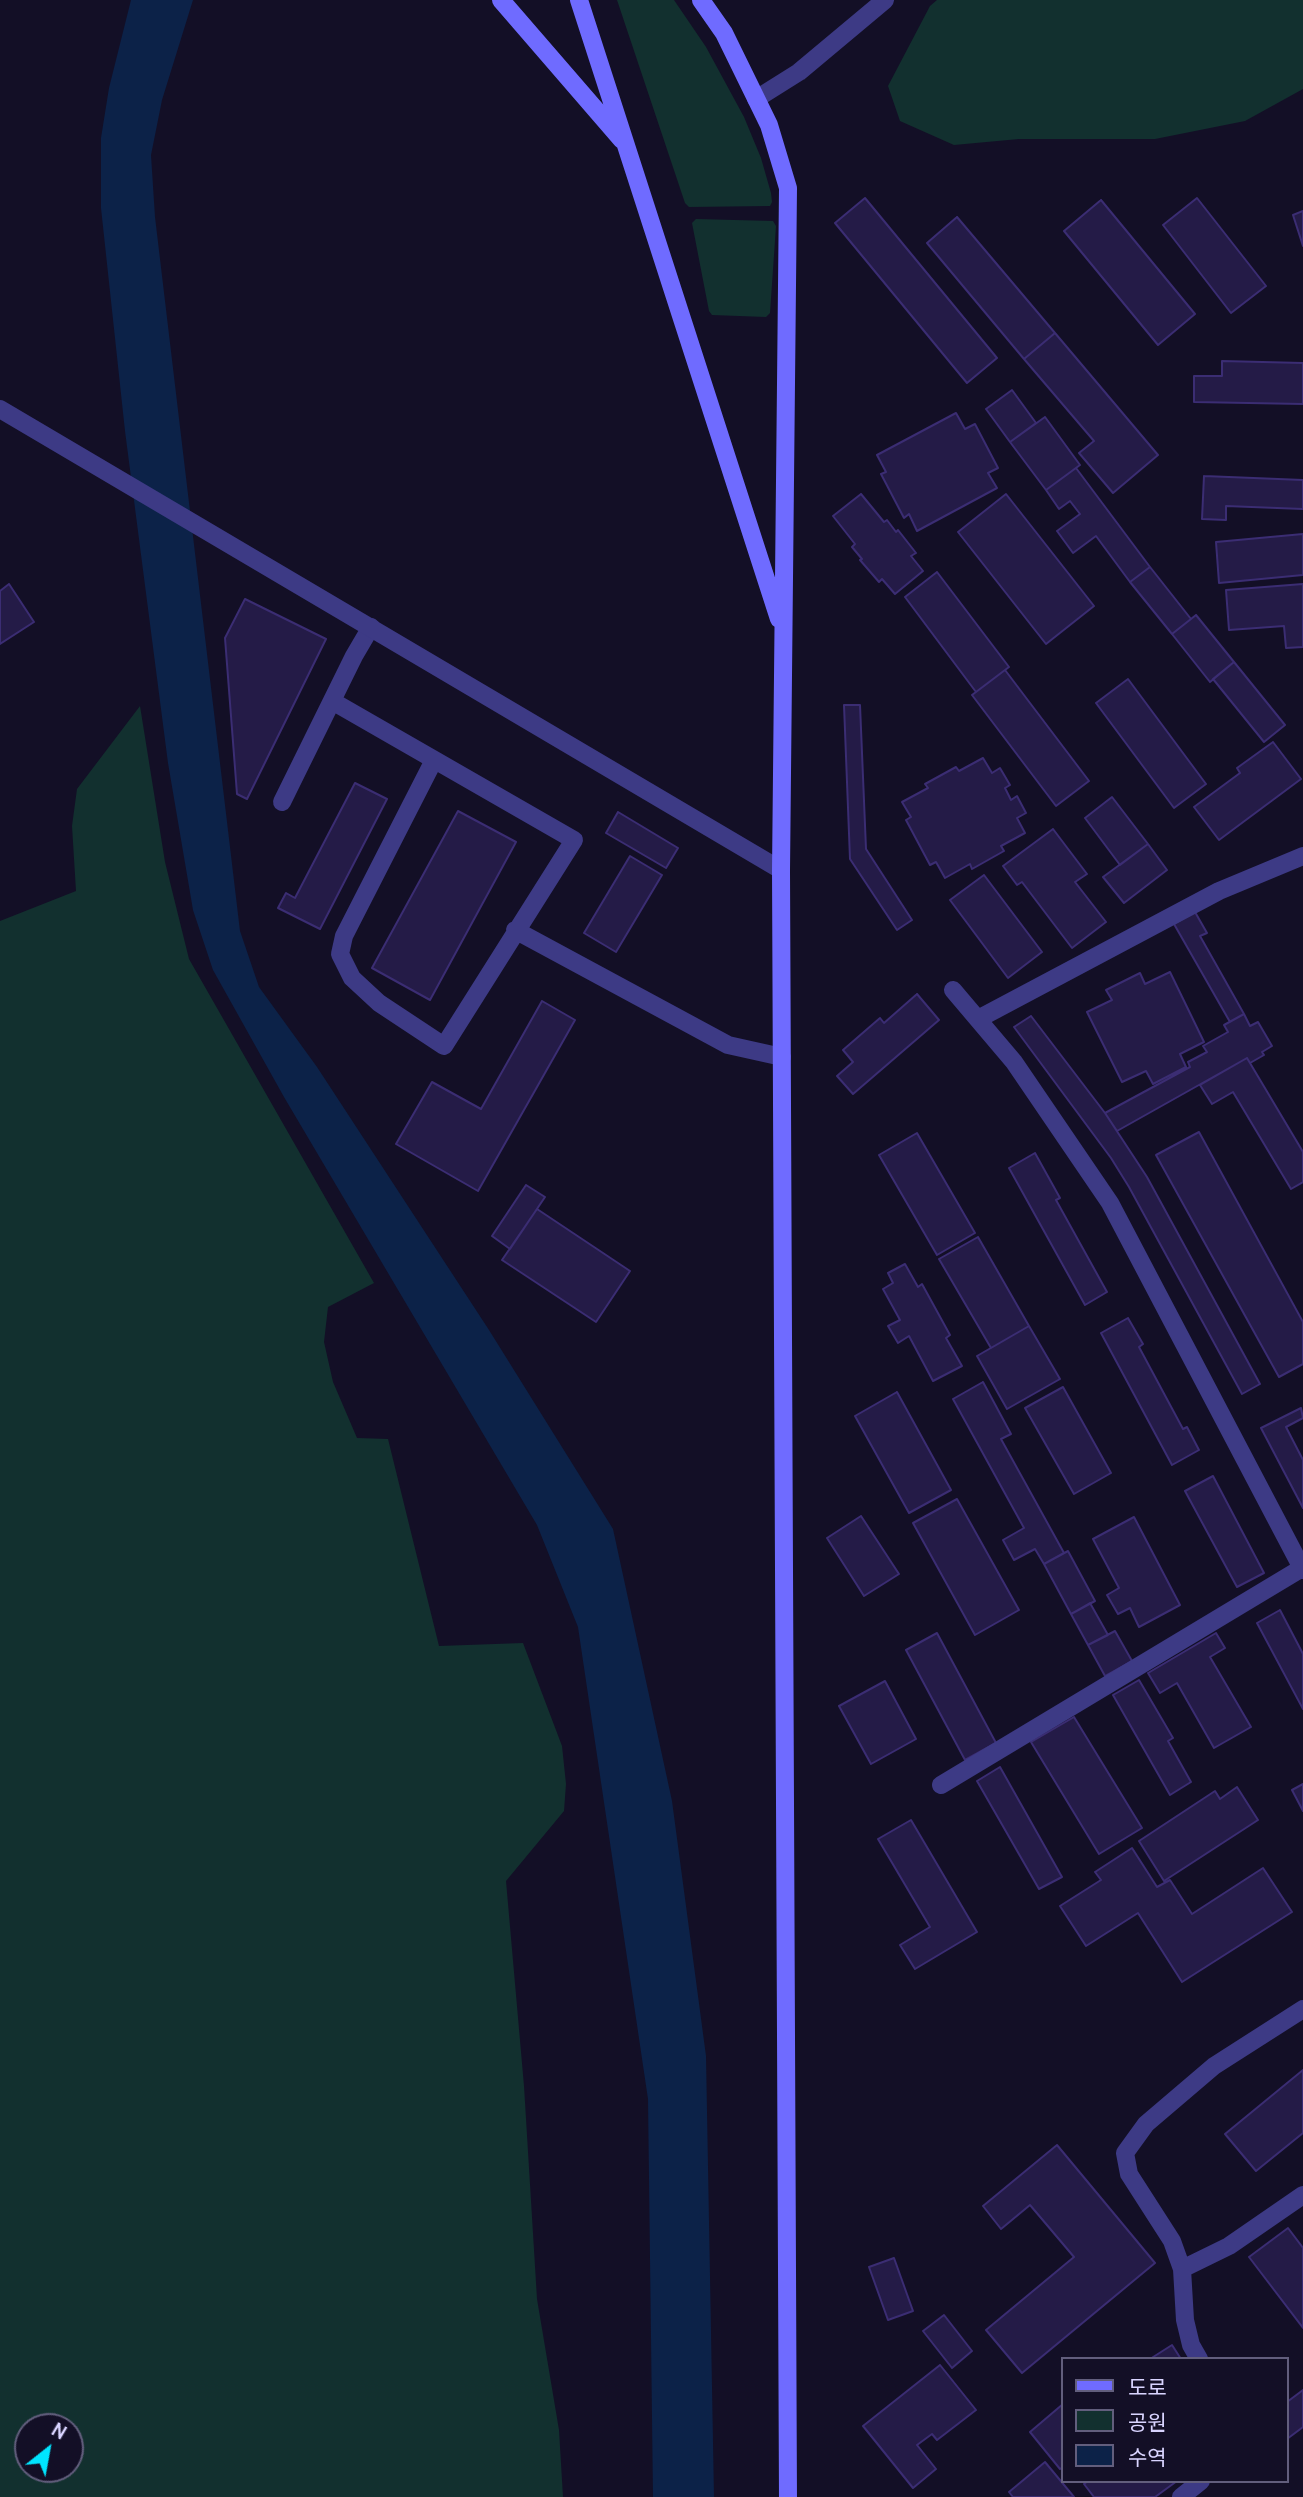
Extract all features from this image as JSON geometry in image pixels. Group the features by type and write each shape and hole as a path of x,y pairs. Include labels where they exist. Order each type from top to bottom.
{"main road":[{"path":"501,0 628,147"},
{"path":"579,0 783,633"},
{"path":"701,0 724,33 769,125 788,188 781,870 788,2497"}],"street":[{"path":"756,99 799,72 885,0"},
{"path":"0,410 781,870"},
{"path":"282,802 371,627"},
{"path":"332,701 574,840 444,1046 379,1003 352,978 340,954 344,936 434,760"},
{"path":"978,1019 1219,891 1303,856"},
{"path":"515,930 728,1045 782,1057"},
{"path":"941,1785 1303,1569 1110,1203 1014,1062 953,990"},
{"path":"1198,2357 1191,2345 1185,2320 1182,2269 1172,2241 1129,2174 1125,2153 1146,2124 1214,2066 1303,2009"},
{"path":"1182,2269 1229,2246 1303,2195"},
{"path":"1181,2497 1198,2483"}],"green space":[{"path":"617,0 674,0 706,47 744,117 761,158 771,193 770,206 689,207 685,203"},
{"path":"937,0 1303,0 1303,89 1245,121 1155,139 1019,139 954,145 900,121 888,86 930,6"},
{"path":"696,219 773,221 776,226 770,313 766,317 712,315 709,311 692,223"},
{"path":"140,706 165,862 189,959 374,1283 328,1307 324,1342 333,1382 357,1438 388,1439 439,1646 523,1643 562,1746 566,1784 564,1811 506,1881 524,2086 537,2299 559,2430 563,2497 0,2497 0,921 76,891 72,826 77,789"}],"water":[{"path":"131,0 193,0 162,100 151,155 155,217 240,931 259,987 317,1067 489,1330 613,1529 672,1801 706,2056 714,2497 653,2497 648,2099 578,1627 537,1525 284,1097 213,970 193,910 168,763 125,431 101,208 101,138 109,88"}],"building":[{"path":"865,198 997,358 967,383 835,223"},
{"path":"1197,198 1266,286 1231,313 1163,225"},
{"path":"1101,200 1195,314 1158,345 1064,231"},
{"path":"1303,211 1303,246 1293,215"},
{"path":"957,217 1055,333 1024,359 927,243"},
{"path":"1055,333 1158,455 1113,493 1079,453 1094,441 1024,359"},
{"path":"1222,361 1303,363 1303,404 1194,402 1194,376 1222,376"},
{"path":"1012,390 1036,423 1010,442 986,409"},
{"path":"956,413 965,429 975,424 998,468 988,473 997,488 917,531 909,514 904,518 881,474 886,472 877,455"},
{"path":"1045,417 1080,465 1046,490 1010,442"},
{"path":"1076,468 1150,567 1130,582 1096,536 1073,553 1057,531 1080,514 1070,501 1059,509 1046,490"},
{"path":"1204,476 1303,480 1303,509 1226,506 1226,520 1202,519"},
{"path":"861,494 884,522 887,520 896,532 898,530 916,553 911,556 923,571 895,594 882,579 879,582 860,560 862,559 852,547 855,544 833,516"},
{"path":"1006,494 1094,606 1046,644 958,532"},
{"path":"1303,534 1303,575 1219,583 1216,542"},
{"path":"1150,567 1191,619 1172,634 1130,582"},
{"path":"937,572 1009,667 976,692 905,597"},
{"path":"9,584 34,622 0,644 0,591"},
{"path":"1303,584 1303,647 1286,648 1284,626 1229,630 1226,590"},
{"path":"245,599 326,639 247,799 237,794 225,638"},
{"path":"1196,615 1234,662 1210,682 1172,634"},
{"path":"1234,662 1285,725 1264,742 1213,679"},
{"path":"1005,670 1089,781 1056,806 972,695"},
{"path":"1128,679 1206,784 1174,808 1096,703"},
{"path":"844,705 860,705 866,849 912,920 897,930 850,859"},
{"path":"1273,742 1301,779 1219,840 1194,807 1240,773 1237,768"},
{"path":"983,758 992,773 1000,768 1010,785 1005,788 1011,800 1017,796 1026,813 1017,818 1025,833 1001,846 1004,851 972,869 970,864 945,878 936,862 930,865 906,820 911,817 902,802 928,788 925,784 956,767 959,771"},
{"path":"355,783 387,799 320,929 278,908 286,893 295,898"},
{"path":"1112,797 1148,844 1120,865 1085,818"},
{"path":"458,811 516,842 430,1000 372,968"},
{"path":"618,812 678,848 666,868 606,833"},
{"path":"1053,829 1087,874 1075,882 1106,922 1072,948 1022,882 1017,885 1003,866"},
{"path":"1148,844 1167,870 1124,903 1103,877"},
{"path":"630,856 662,875 616,952 584,933"},
{"path":"984,875 1042,952 1008,978 950,900"},
{"path":"1195,912 1207,933 1200,936 1244,1014 1230,1022 1174,924"},
{"path":"1170,972 1204,1042 1180,1054 1186,1067 1153,1084 1146,1071 1122,1082 1087,1012 1112,1000 1106,990 1140,973 1145,984"},
{"path":"917,994 939,1020 853,1094 837,1076 853,1062 843,1050 880,1018 884,1023"},
{"path":"542,1001 575,1020 478,1191 396,1144 432,1082 481,1109"},
{"path":"1244,1014 1250,1026 1258,1022 1272,1046 1262,1052 1264,1055 1250,1063 1247,1058 1117,1131 1105,1113 1190,1067 1188,1062 1207,1052 1203,1046 1228,1032 1224,1025"},
{"path":"1031,1016 1105,1113 1147,1177 1260,1384 1242,1394 1111,1158 1014,1027"},
{"path":"1247,1058 1303,1152 1303,1182 1291,1189 1233,1092 1212,1104 1200,1085"},
{"path":"1199,1132 1303,1322 1303,1364 1279,1377 1156,1155"},
{"path":"917,1133 975,1233 937,1255 879,1155"},
{"path":"1035,1153 1060,1198 1056,1200 1107,1292 1085,1305 1009,1168"},
{"path":"526,1185 545,1197 510,1249 492,1236"},
{"path":"537,1209 630,1271 596,1322 502,1260"},
{"path":"978,1237 1029,1326 991,1348 939,1259"},
{"path":"905,1264 918,1287 922,1284 950,1335 946,1338 962,1366 933,1381 909,1336 898,1343 888,1326 900,1320 883,1289 893,1283 888,1273"},
{"path":"1128,1318 1143,1344 1139,1347 1183,1429 1187,1427 1199,1450 1172,1465 1101,1333"},
{"path":"1029,1326 1060,1379 1007,1409 977,1356"},
{"path":"983,1382 1011,1434 1001,1439 1064,1553 1044,1564 1035,1549 1014,1560 1003,1540 1024,1528 953,1399"},
{"path":"1063,1387 1111,1473 1074,1494 1025,1408"},
{"path":"897,1392 951,1490 909,1513 855,1416"},
{"path":"1301,1408 1303,1418 1286,1427 1303,1460 1303,1508 1261,1428"},
{"path":"1213,1476 1264,1573 1237,1587 1185,1491"},
{"path":"957,1499 1019,1610 975,1635 913,1523"},
{"path":"861,1516 899,1574 864,1596 827,1538"},
{"path":"1134,1517 1180,1605 1139,1627 1130,1608 1118,1614 1107,1595 1119,1588 1093,1539"},
{"path":"1068,1551 1095,1601 1071,1614 1044,1564"},
{"path":"1090,1603 1108,1635 1088,1645 1071,1614"},
{"path":"1280,1610 1303,1654 1303,1709 1257,1623"},
{"path":"1115,1631 1132,1661 1105,1676 1088,1645"},
{"path":"937,1633 996,1743 965,1760 906,1650"},
{"path":"1216,1633 1225,1648 1210,1657 1251,1727 1214,1748 1177,1683 1160,1693 1148,1673"},
{"path":"1139,1680 1173,1738 1168,1741 1191,1782 1170,1795 1113,1695"},
{"path":"885,1681 916,1739 871,1764 839,1706"},
{"path":"1074,1717 1142,1828 1099,1854 1031,1742"},
{"path":"1000,1767 1062,1877 1039,1889 977,1781"},
{"path":"1303,1784 1303,1811 1292,1790"},
{"path":"1237,1787 1258,1820 1164,1881 1139,1841 1215,1791 1220,1799"},
{"path":"911,1820 977,1932 915,1969 900,1945 930,1927 878,1839"},
{"path":"1132,1848 1157,1887 1170,1880 1192,1914 1263,1868 1292,1912 1182,1982 1138,1913 1086,1946 1060,1906 1101,1880 1095,1872"},
{"path":"1303,2070 1303,2133 1256,2171 1225,2134"},
{"path":"1057,2145 1155,2263 1022,2373 986,2330 1074,2257 1030,2205 1001,2229 983,2206"},
{"path":"1288,2228 1303,2248 1303,2328 1249,2257"},
{"path":"894,2258 913,2311 888,2320 869,2267"},
{"path":"944,2315 972,2351 952,2368 923,2331"},
{"path":"1172,2345 1180,2357 1153,2357"},
{"path":"940,2365 976,2410 937,2440 932,2434 917,2445 936,2469 913,2488 863,2426"},
{"path":"1303,2390 1303,2427 1289,2438 1289,2400"},
{"path":"1062,2405 1062,2468 1060,2469 1030,2432"},
{"path":"1045,2462 1074,2497 1013,2497 1009,2492"},
{"path":"1174,2483 1155,2497 1094,2497 1084,2484"}]}
